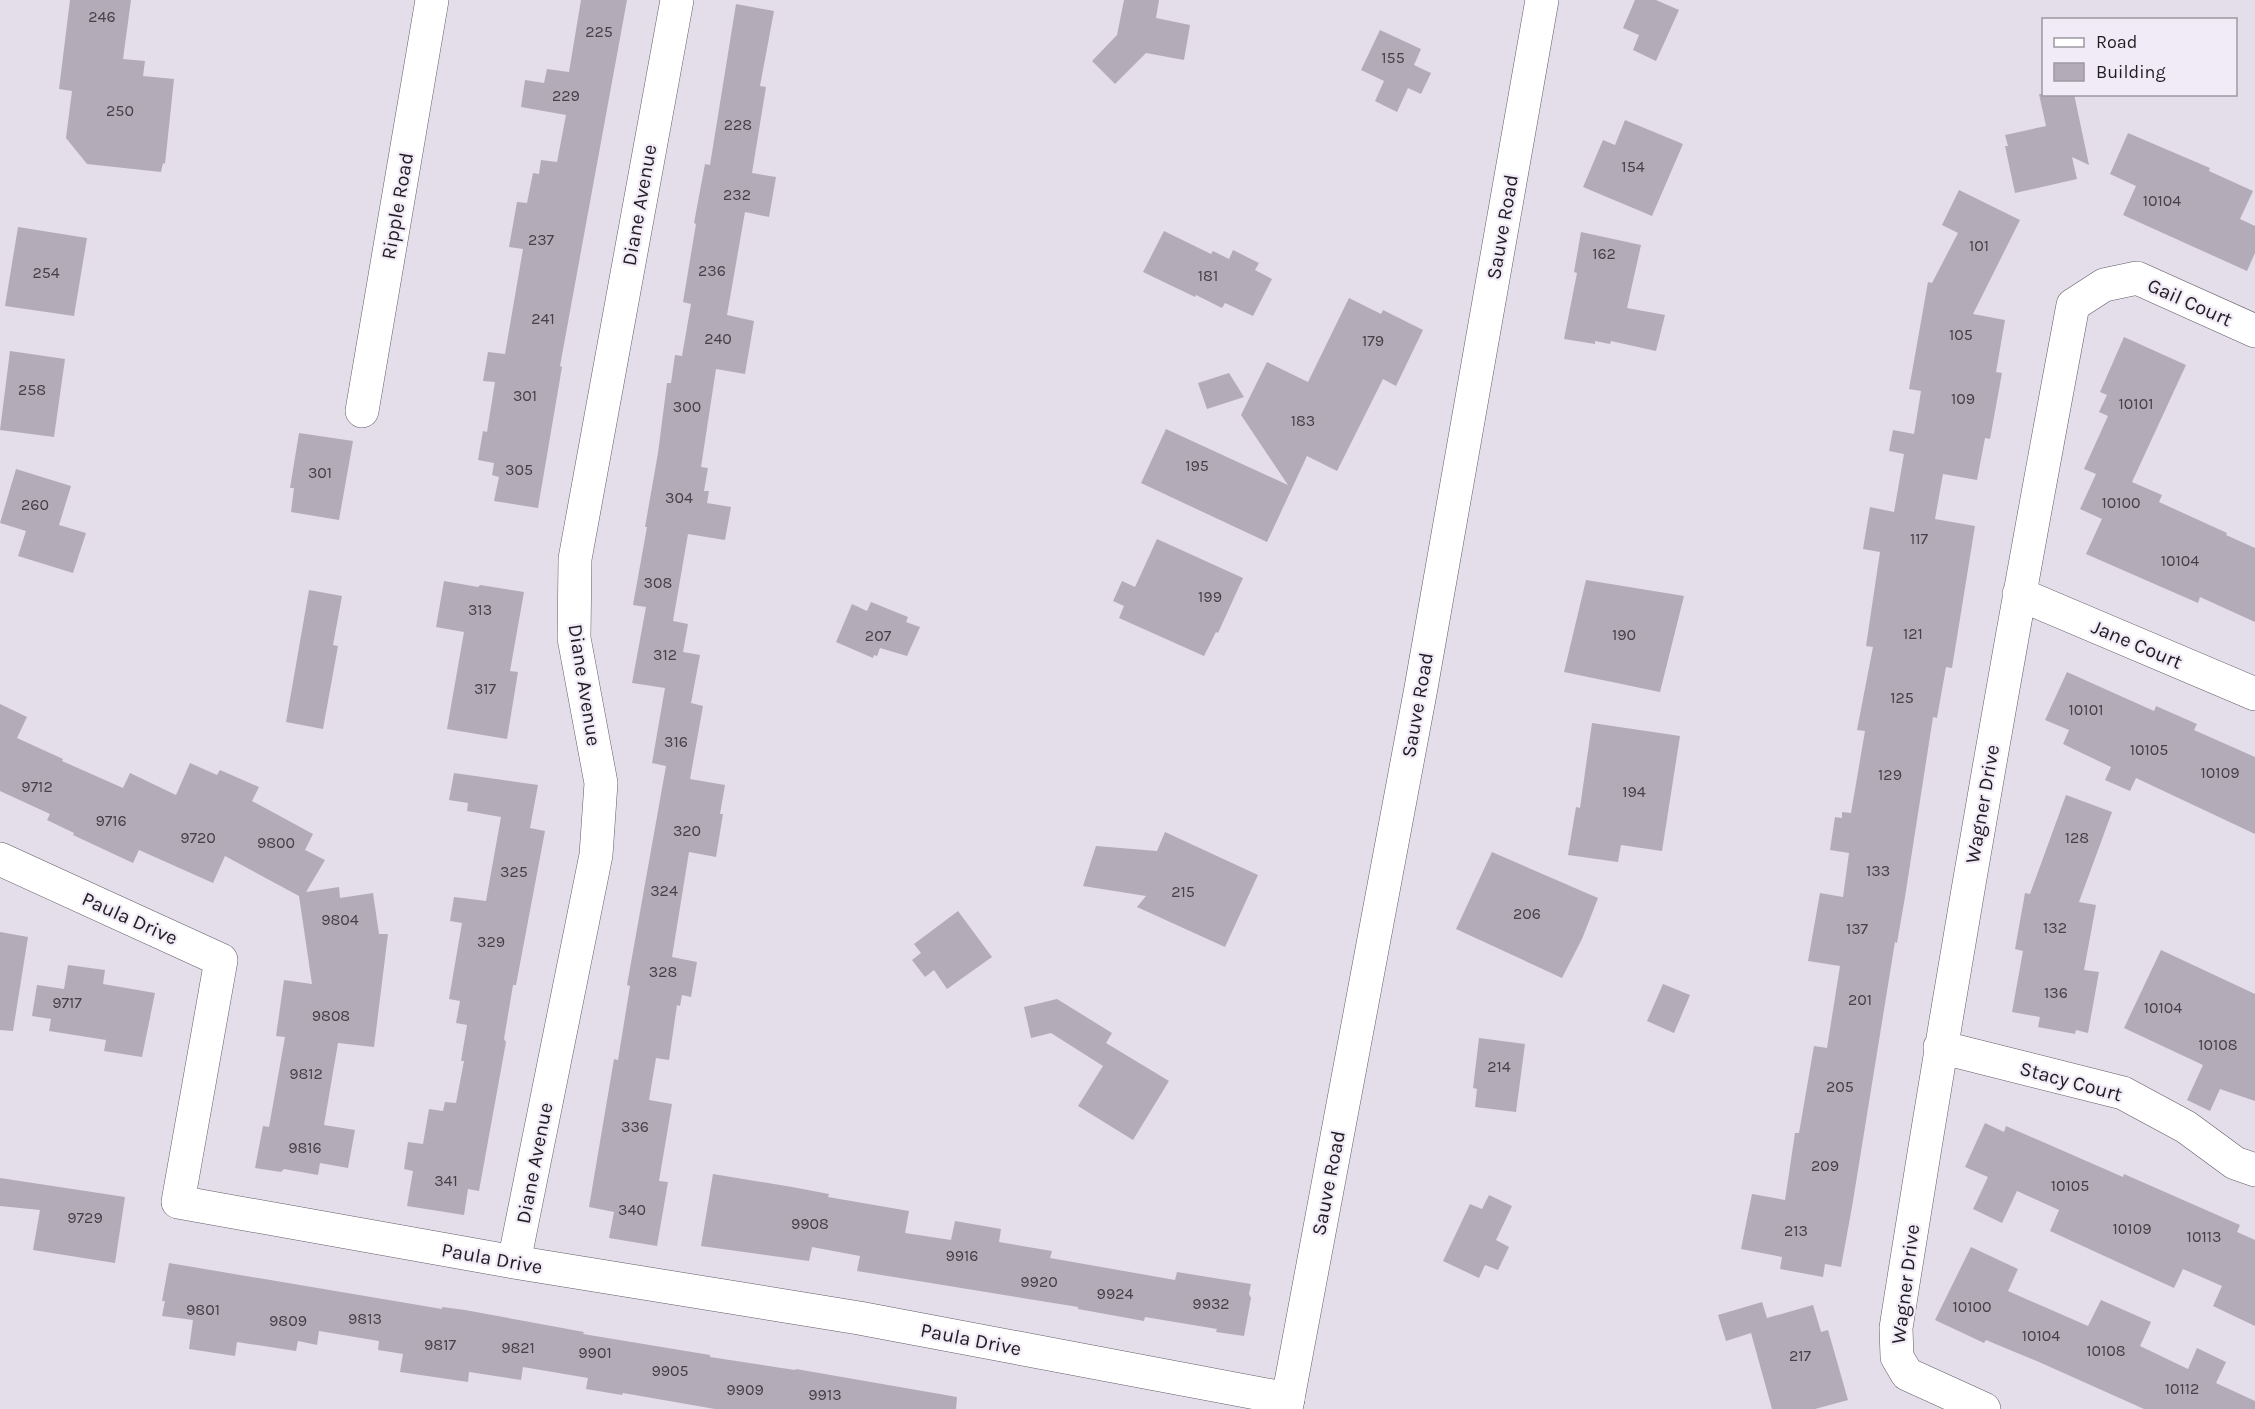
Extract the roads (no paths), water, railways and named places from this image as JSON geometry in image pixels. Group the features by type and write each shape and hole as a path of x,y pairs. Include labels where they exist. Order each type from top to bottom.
{"street":[{"name":"Ripple Road","path":"362,411 432,0"},
{"name":"Diane Avenue","path":"514,1262 596,855 601,783 574,638 575,559 677,0"},
{"name":"Sauve Road","path":"1287,1404 1421,688 1542,0"},
{"name":"Gail Court","path":"2124,281 2137,278 2255,331"},
{"name":"Wagner Drive","path":"1984,1409 1907,1374 1897,1357 1896,1328 1940,1047 2019,594 2073,305 2104,285 2124,281"},
{"name":"Jane Court","path":"2019,594 2255,694"},
{"name":"Paula Drive","path":"0,859 221,960 178,1202 514,1262 860,1318 1287,1404"},
{"name":"Stacy Court","path":"1940,1047 2123,1093 2186,1127 2235,1163 2255,1170"}]}
